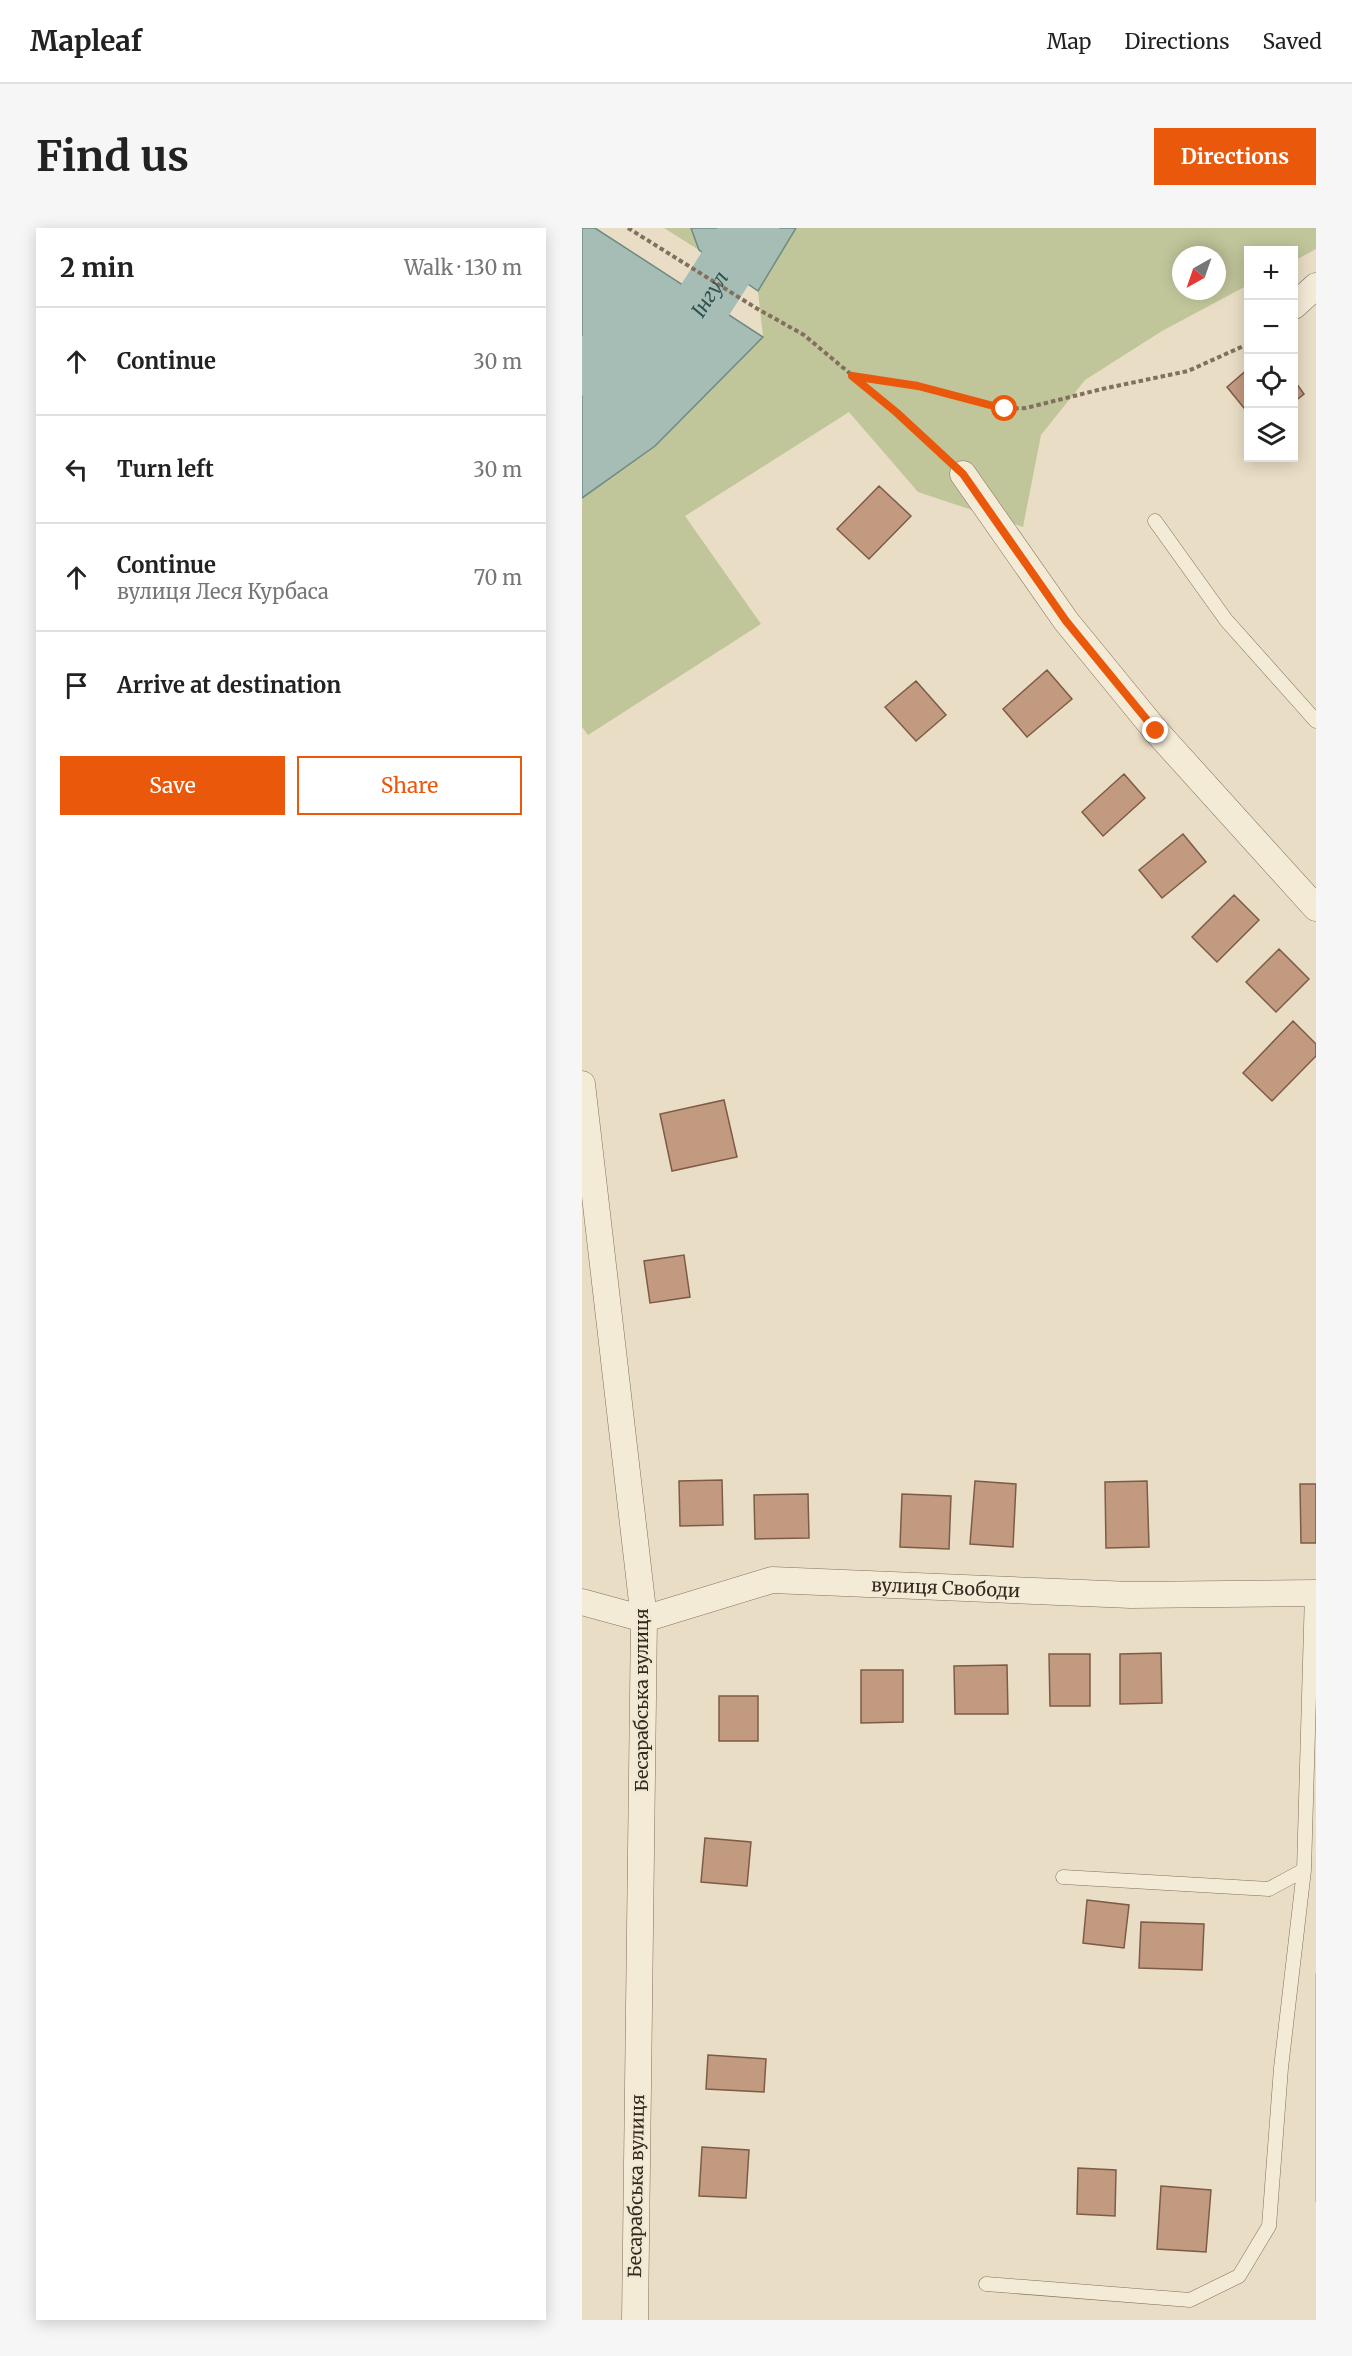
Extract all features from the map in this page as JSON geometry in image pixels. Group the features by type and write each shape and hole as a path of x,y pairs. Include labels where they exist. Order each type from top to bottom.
{"street":[{"path":"1298,302 1316,286"},
{"path":"963,474 1066,621 1156,731 1316,908"},
{"name":"Бесарабська вулиця","path":"582,1084 644,1619 635,2320"},
{"name":"вулиця Свободи","path":"644,1619 772,1580 1131,1595 1314,1593"},
{"path":"582,1602 644,1619"}],"lane":[{"path":"1155,521 1226,620 1316,721"},
{"path":"986,2284 1190,2300 1239,2276 1269,2226 1281,2068 1304,1870 1314,1593"},
{"path":"1063,1877 1269,1889 1304,1870"}],"path":[{"path":"628,228 756,308 804,335 896,412 963,474"},
{"path":"852,376 918,386 1005,409 1026,408 1188,371 1244,346"}],"green space":[{"path":"664,228 691,228 699,250"},
{"path":"796,228 1316,228 1316,249 1298,259 1298,246 1244,246 1244,287 1226,297 1226,246 1172,246 1172,300 1220,300 1162,331 1085,380 1041,435 1023,527 918,492 849,412 685,516 761,624 588,735 582,727 582,498 655,446 763,337 758,291"},
{"path":"1316,1973 1316,2202 1315,2202"}],"water":[{"path":"582,228 595,228 763,337 655,446 582,498"},
{"path":"691,228 796,228 758,291 699,250"}],"building":[{"path":"1244,372 1244,408 1227,387"},
{"path":"1298,386 1304,394 1298,399"},
{"path":"879,486 911,516 869,559 837,529"},
{"path":"1047,670 1072,699 1027,737 1003,709"},
{"path":"916,681 946,715 916,741 885,707"},
{"path":"1124,774 1145,798 1103,836 1082,812"},
{"path":"1183,834 1206,862 1162,898 1139,870"},
{"path":"1234,895 1259,920 1217,962 1192,937"},
{"path":"1279,949 1309,979 1276,1012 1246,982"},
{"path":"1293,1021 1316,1044 1316,1056 1272,1101 1243,1073"},
{"path":"724,1100 737,1157 672,1171 660,1114"},
{"path":"684,1255 690,1297 650,1303 644,1261"},
{"path":"722,1480 723,1525 680,1526 679,1481"},
{"path":"975,1481 1016,1484 1013,1547 970,1544"},
{"path":"1147,1481 1149,1547 1106,1548 1105,1482"},
{"path":"1300,1484 1316,1484 1316,1543 1301,1543"},
{"path":"808,1494 809,1538 755,1539 754,1495"},
{"path":"902,1494 951,1496 949,1549 900,1547"},
{"path":"1161,1653 1162,1703 1120,1704 1120,1654"},
{"path":"1049,1654 1090,1654 1090,1706 1050,1706"},
{"path":"1007,1665 1008,1714 955,1714 954,1666"},
{"path":"861,1670 903,1670 903,1722 861,1723"},
{"path":"719,1696 758,1696 758,1741 719,1741"},
{"path":"705,1838 751,1842 747,1886 701,1882"},
{"path":"1087,1900 1129,1905 1124,1948 1083,1943"},
{"path":"1141,1922 1204,1924 1202,1970 1139,1968"},
{"path":"708,2055 766,2059 764,2092 706,2089"},
{"path":"702,2147 749,2150 746,2198 699,2196"},
{"path":"1078,2168 1116,2170 1115,2216 1077,2214"},
{"path":"1161,2186 1211,2190 1206,2252 1157,2249"}],"waterway":[{"name":"Інгул","path":"582,367 689,325 751,228"}],"route":[{"path":"1005,409 918,386 852,376 896,412 963,474 1066,621 1156,731"}]}
